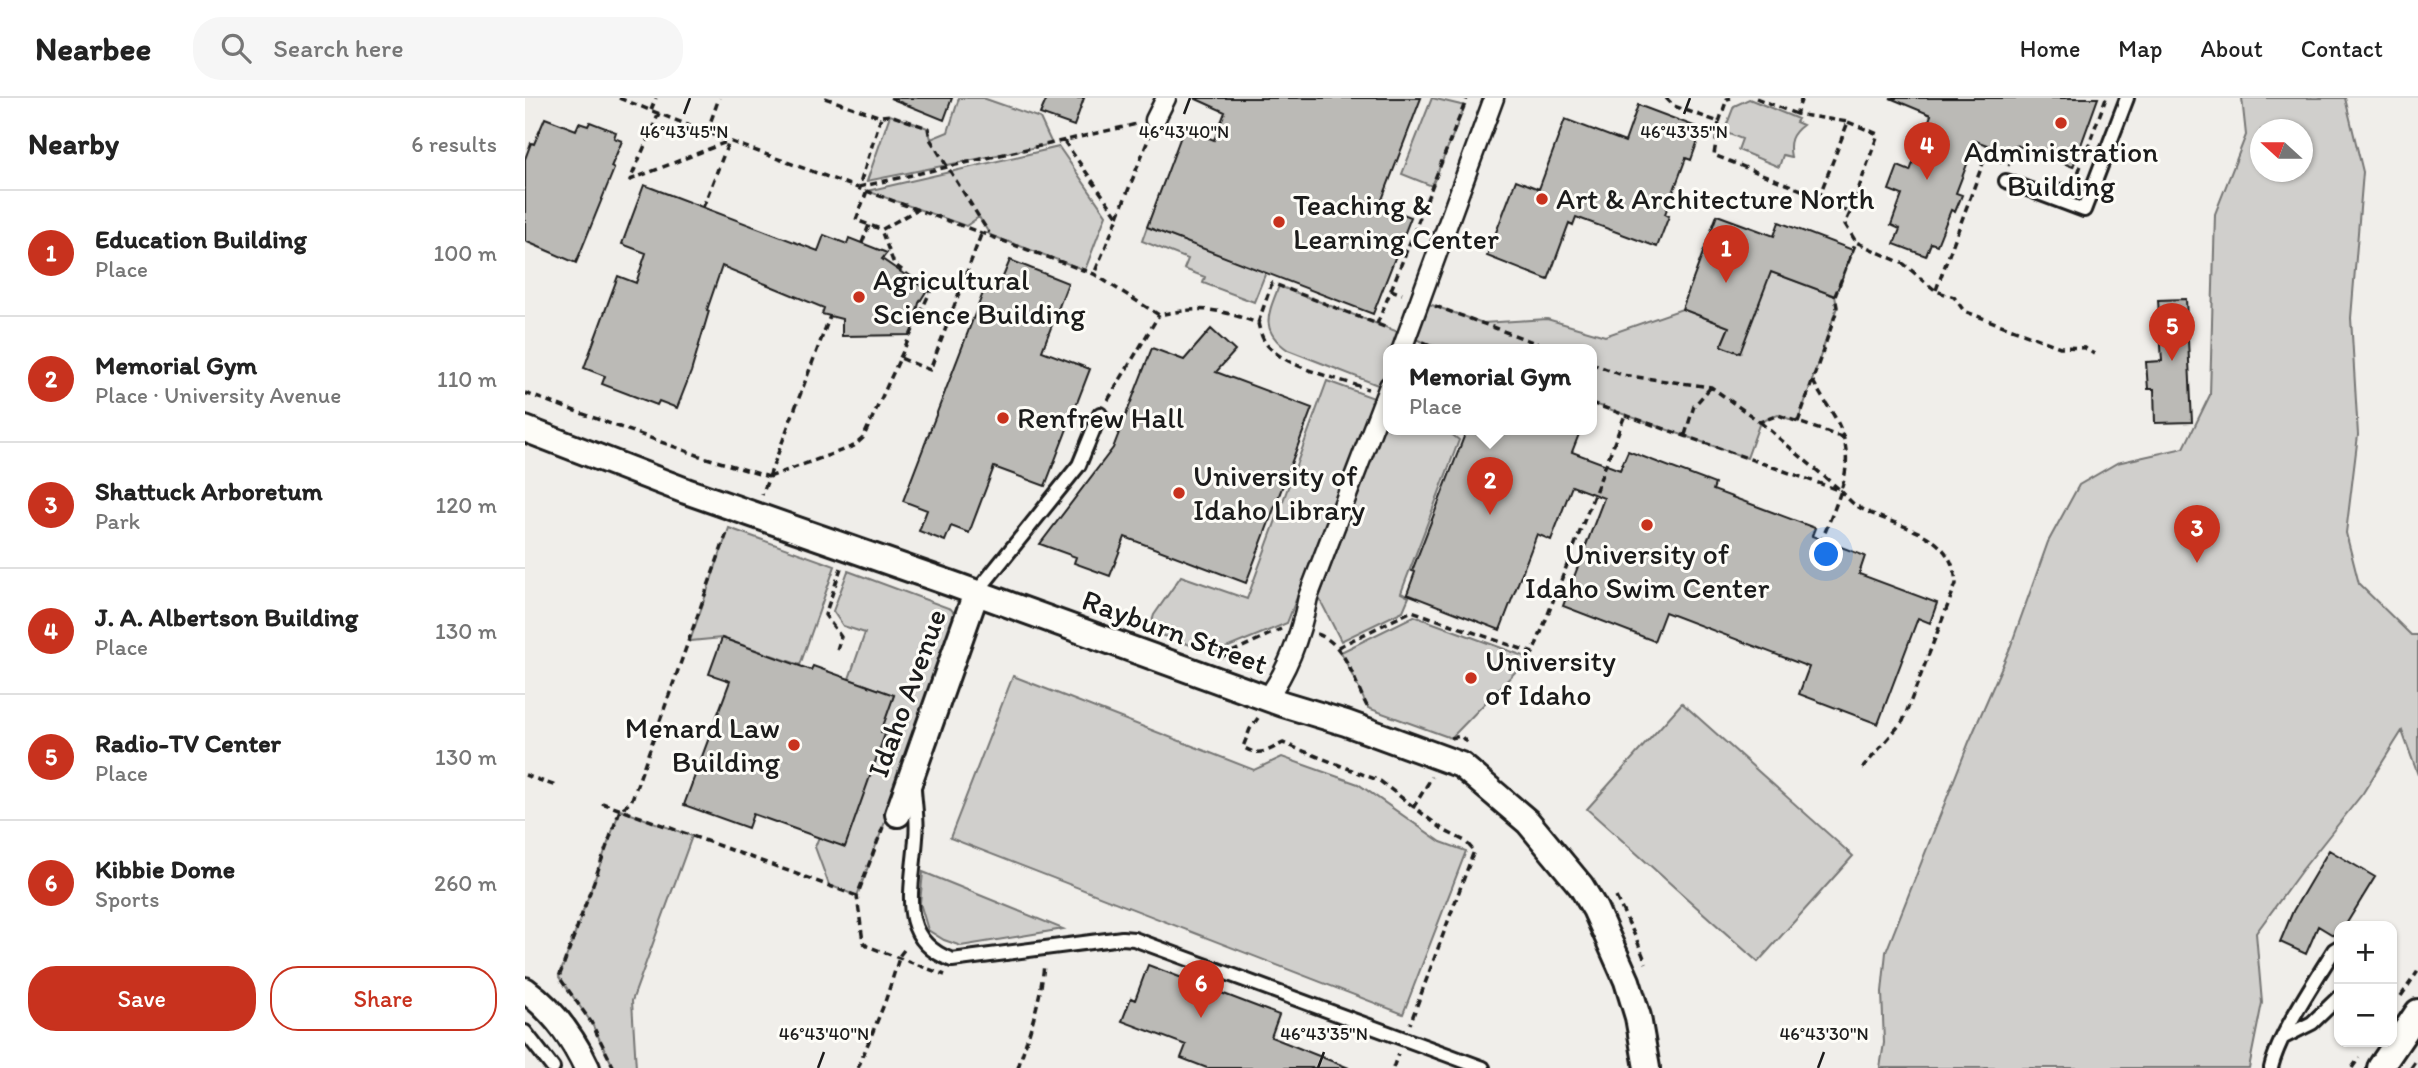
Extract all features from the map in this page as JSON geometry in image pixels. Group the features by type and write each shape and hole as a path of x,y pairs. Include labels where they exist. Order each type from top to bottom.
{"street":[{"path":"1155,120 1166,98"},
{"path":"1408,341 1494,98"},
{"path":"1267,698 1280,681 1302,628 1308,597 1383,401"},
{"name":"Rayburn Street","path":"525,429 686,491 1461,765 1528,822 1581,886 1595,909 1626,981 1638,1017 1647,1068"},
{"name":"Idaho Avenue","path":"898,814 976,593"},
{"path":"525,990 545,1004 576,1044 587,1068"},
{"path":"2380,1068 2408,1006"}],"lane":[{"path":"2006,181 2084,210 2127,98"},
{"path":"976,593 1079,465 1100,414"},
{"path":"913,771 917,834 911,910 916,933 926,947 937,955 953,960 1122,938 1134,939 1483,1068"},
{"path":"2271,1068 2273,1057 2334,950"},
{"path":"2284,1037 2312,1023 2334,1002"},
{"path":"525,1032 553,1068"}],"path":[{"path":"619,98 729,141 1094,274 1159,315 1191,308 1218,309 1258,323"},
{"path":"651,110 656,98"},
{"path":"707,132 719,98"},
{"path":"825,98 881,117 890,114 928,128 930,139 990,234"},
{"path":"1377,324 1467,98"},
{"path":"1666,98 1674,106 1719,122"},
{"path":"1727,98 1719,122 1714,155 1819,197 1850,214"},
{"path":"1756,98 1796,114 1848,122 1878,134 1846,224 1856,242 1903,264 1936,291 1954,297 1964,311 2060,347 2085,348 2094,354"},
{"path":"1796,114 1802,98"},
{"path":"2052,182 2069,182 2077,176 2106,98"},
{"path":"659,113 630,180 729,141"},
{"path":"859,187 881,117"},
{"path":"859,187 1155,120"},
{"path":"1094,274 1155,120"},
{"path":"1819,197 1848,122"},
{"path":"703,207 729,141"},
{"path":"1064,141 1118,216"},
{"path":"1936,291 1986,155 2019,169"},
{"path":"525,393 700,456 769,477 854,446 863,438 930,292 894,264 881,230 856,220 867,191"},
{"path":"881,230 919,208"},
{"path":"862,243 869,225"},
{"path":"900,358 930,370 982,231"},
{"path":"1797,422 1835,316 1835,296 1856,242"},
{"path":"1383,390 1294,363 1270,348 1258,323 1272,283 1377,324 1408,341"},
{"path":"1391,290 1538,344"},
{"path":"1100,414 1159,315"},
{"path":"761,497 830,316"},
{"path":"1597,365 1622,375 1711,387 1760,422 1857,506 1926,536 1943,549 1955,570 1956,584 1903,721 1861,770"},
{"path":"1812,381 1833,415 1848,454 1847,471 1841,491 1822,540"},
{"path":"1685,435 1694,407 1711,387"},
{"path":"1597,404 1841,491"},
{"path":"1338,647 1412,611 1533,653 1625,415"},
{"path":"1760,422 1778,415 1844,438"},
{"path":"559,977 620,810 631,802 729,528"},
{"path":"837,650 841,636 825,615 841,568"},
{"path":"1217,659 1291,624 1302,628"},
{"path":"1267,698 1262,713 1250,729 1243,747 1253,753 1283,743 1380,781 1444,831 1465,841 1474,851 1393,1068"},
{"path":"525,775 556,786"},
{"path":"602,803 857,895"},
{"path":"858,1068 885,1002 900,955 916,933"},
{"path":"1018,1068 1042,986 1044,962"},
{"path":"2408,1006 2418,971"},
{"path":"2411,1068 2418,1058"}],"shaded area":[{"path":"959,98 983,98 1040,118 1052,144 867,181 890,115 928,128 931,139 948,132"},
{"path":"1432,98 1465,106 1432,186 1402,174"},
{"path":"2242,98 2345,98 2363,172 2351,318 2358,435 2346,533 2359,584 2411,635 2418,635 2418,775 2402,731 2363,793 2256,933 2262,1003 2249,1068 1880,1068 1884,1043 1882,992 1886,952 1969,742 2010,648 2048,542 2079,485 2117,463 2184,448 2210,395 2215,214 2246,135"},
{"path":"1749,99 1798,119 1796,122 1803,125 1791,139 1791,157 1783,155 1779,167 1738,150 1742,139 1724,132 1734,106"},
{"path":"1059,147 1106,215 1085,270 990,235 979,217 966,226 867,191"},
{"path":"1147,227 1266,272 1254,302 1203,283 1205,277 1184,269 1188,259 1142,241"},
{"path":"1766,270 1835,296 1837,307 1798,422 1778,415 1760,422 1747,458 1597,405 1597,344 1428,344 1415,339 1429,304 1483,323 1547,319 1605,336 1682,309 1729,327 1721,346 1739,353 1760,299"},
{"path":"1279,286 1401,333 1397,344 1383,344 1383,378 1380,386 1288,350 1279,343 1270,328 1269,313"},
{"path":"1327,381 1374,398 1287,623 1214,653 1149,631 1154,615 1181,576 1247,599"},
{"path":"1383,428 1383,435 1453,435 1459,440 1401,593 1409,597 1403,611 1341,641 1319,598"},
{"path":"729,528 835,566 800,665 722,638 690,641"},
{"path":"848,571 951,609 957,617 920,729 857,896 829,885 815,847 885,734 872,729 889,708 894,695 849,679 865,633 843,626 833,611"},
{"path":"1414,616 1529,658 1451,738 1368,708 1341,652"},
{"path":"1013,676 1254,770 1282,757 1358,784 1441,842 1466,851 1403,1014 950,838"},
{"path":"1682,703 1853,856 1758,962 1587,809"},
{"path":"620,810 692,836 632,1001 636,1068 614,1068 591,1022 559,977"},
{"path":"923,872 1063,929 961,946 944,940 928,930 920,903"}],"building":[{"path":"890,98 952,98 944,120"},
{"path":"1047,98 1084,98 1074,126 1040,114"},
{"name":"Teaching & Learning Center","path":"1194,98 1421,98 1380,205 1411,217 1373,314 1147,227 1184,128 1214,140 1225,112"},
{"path":"1890,98 2098,98 2073,167 2016,145 2012,154 1976,141 1956,193 1962,195 1955,212 1951,210 1937,245 1931,243 1926,256 1894,244 1900,229 1891,225 1902,195 1889,190 1898,166 1910,171 1931,115"},
{"path":"1638,105 1702,129 1691,160 1686,158 1665,214 1669,216 1657,247 1576,217 1573,225 1569,223 1548,280 1487,256 1516,180 1539,189 1565,119 1625,142"},
{"path":"545,118 576,130 579,123 588,126 590,122 616,132 614,138 622,141 611,167 614,169 576,263 525,241 525,159"},
{"name":"Agricultural Science Building","path":"644,185 818,251 824,235 847,244 849,238 887,253 882,259 927,290 919,303 911,335 842,336 842,319 822,314 824,308 722,266 691,372 677,408 659,401 657,405 602,384 605,376 584,368 618,276 636,283 646,253 622,244"},
{"path":"1717,215 1774,236 1779,222 1853,250 1835,296 1771,272 1740,353 1721,346 1729,327 1682,309"},
{"name":"Renfrew Hall","path":"1010,260 1068,283 1042,351 1090,369 1045,486 994,467 969,533 951,526 945,541 919,531 927,510 903,501 988,280 1000,284"},
{"path":"2186,299 2192,422 2155,423 2154,389 2148,389 2146,362 2162,361 2158,300"},
{"name":"University of Idaho Library","path":"1211,329 1235,351 1216,372 1312,408 1246,583 1125,537 1110,576 1074,563 1076,557 1040,544 1113,448 1152,348 1184,360"},
{"path":"1465,435 1579,435 1572,452 1620,470 1628,451 1715,484 1713,490 1815,528 1812,536 1865,556 1859,574 1937,603 1930,623 1918,618 1878,724 1799,694 1809,667 1665,612 1654,641 1563,606 1604,498 1572,486 1551,540 1537,534 1500,630 1407,594 1415,572 1412,571"},
{"name":"Menard Law Building","path":"722,638 811,670 813,666 894,695 881,732 885,734 845,847 753,814 748,828 684,805 730,681 709,674"},
{"path":"2329,850 2375,877 2348,921 2334,921 2334,936 2318,926 2306,954 2280,942 2293,911"},
{"path":"1148,965 1279,1015 1271,1037 1349,1068 1207,1068 1181,1058 1186,1045 1122,1021 1131,998 1135,1000"}],"place":[{"name":"Administration Building","path":"2061,123"},
{"name":"J. A. Albertson Building","path":"1927,180"},
{"name":"Art & Architecture North","path":"1542,199"},
{"name":"Teaching & Learning Center","path":"1279,222"},
{"name":"Education Building","path":"1726,283"},
{"name":"Agricultural Science Building","path":"859,297"},
{"name":"Radio-TV Center","path":"2172,361"},
{"name":"Renfrew Hall","path":"1003,418"},
{"name":"University of Idaho Library","path":"1179,493"},
{"name":"Memorial Gym","path":"1490,515"},
{"name":"University of Idaho Swim Center","path":"1647,525"},
{"name":"Shattuck Arboretum","path":"2197,563"},
{"name":"University of Idaho","path":"1471,678"},
{"name":"Menard Law Building","path":"794,745"},
{"name":"Kibbie Dome","path":"1201,1018"}]}
